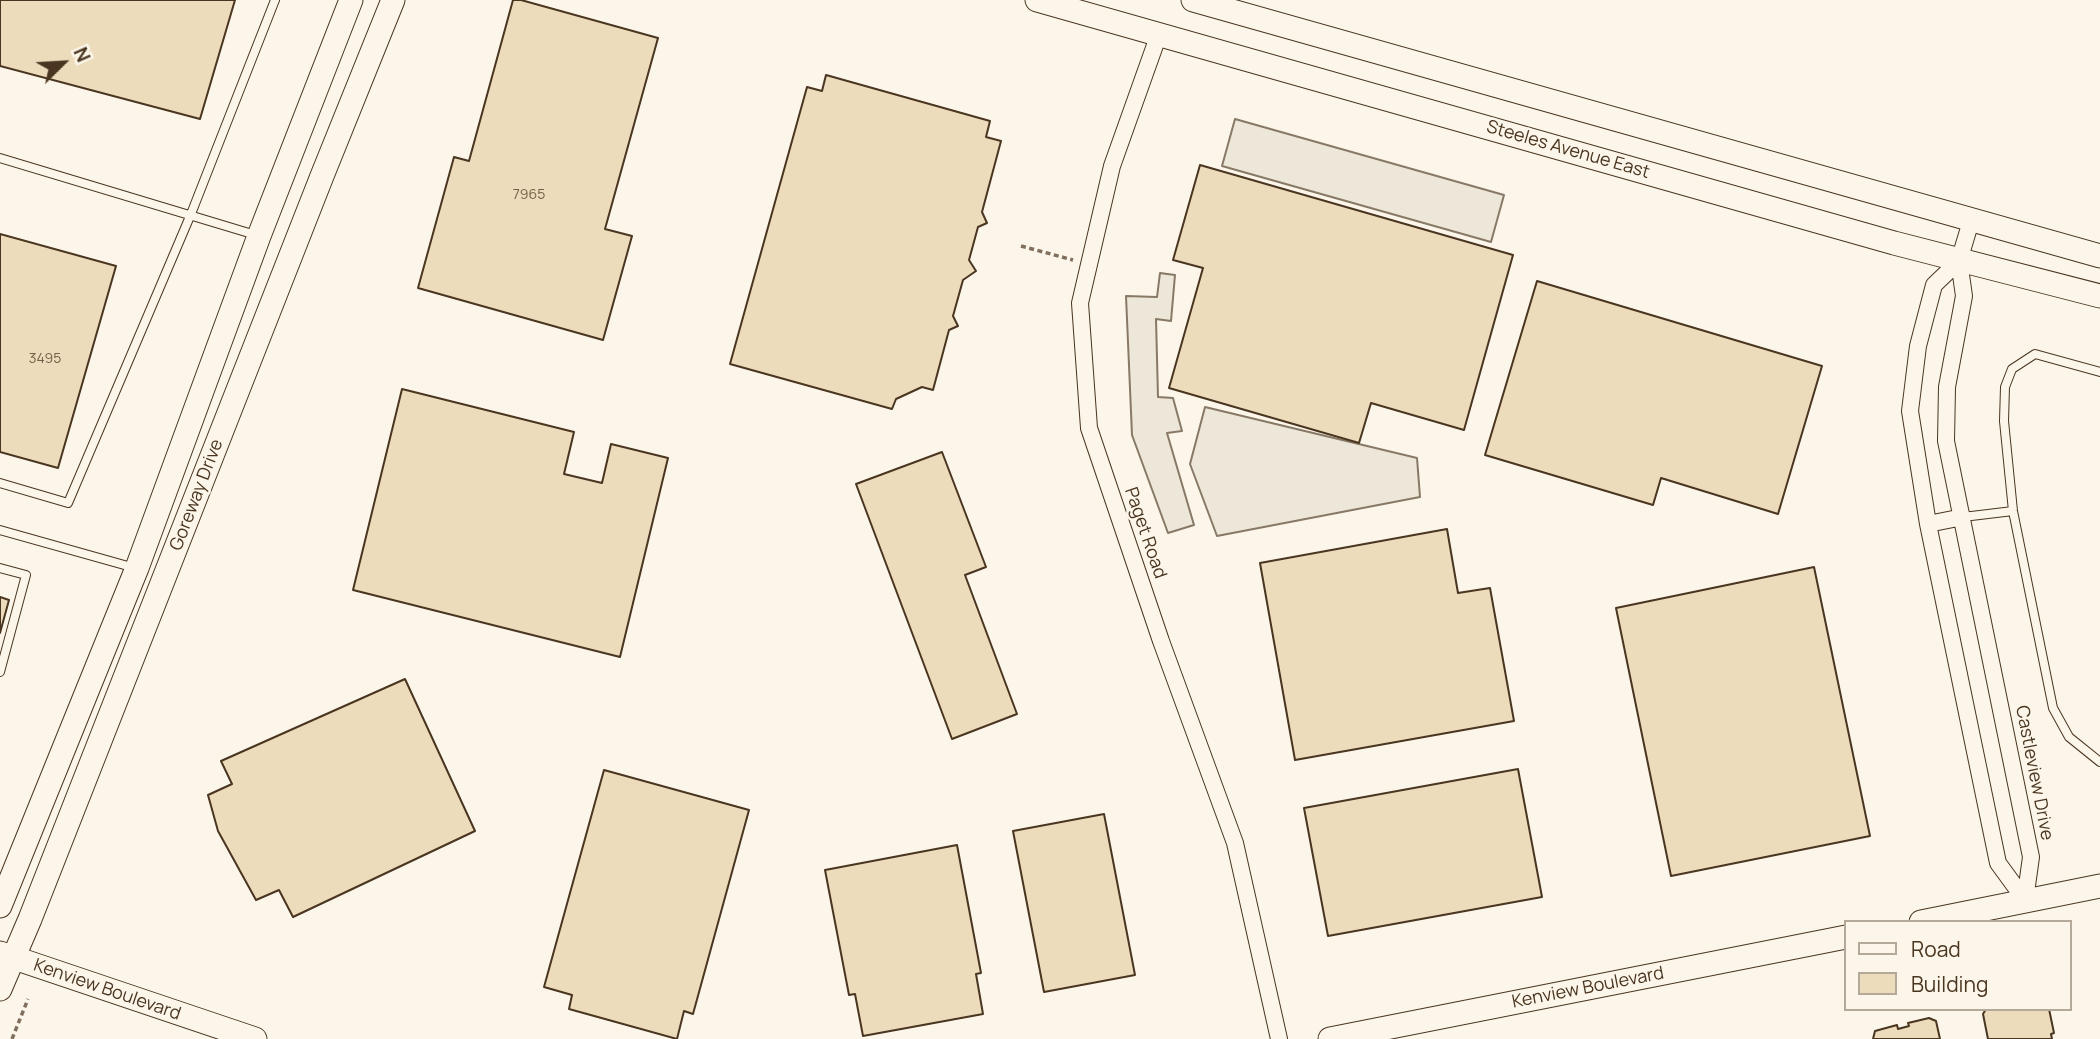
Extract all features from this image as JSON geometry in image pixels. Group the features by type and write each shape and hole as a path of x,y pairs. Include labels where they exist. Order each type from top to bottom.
{"main road":[{"name":"Goreway Drive","path":"0,906 137,568 259,236 351,0"},
{"name":"Goreway Drive","path":"0,989 7,956 393,0"},
{"name":"Steeles Avenue East","path":"1037,0 1959,261 2100,296"},
{"path":"1193,0 2100,256"},
{"path":"1930,920 2100,886"},
{"name":"Kenview Boulevard","path":"1330,1039 1844,937"},
{"name":"Kenview Boulevard","path":"7,956 252,1039"}],"street":[{"name":"Paget Road","path":"1159,34 1112,166 1080,303 1089,428 1161,641 1235,843 1279,1039"},
{"name":"Castleview Drive","path":"1971,221 1959,261 1964,296 1947,387 1946,441 2031,857 2025,900"},
{"name":"Castleview Drive","path":"1959,261 1934,285 1918,346 1910,411 1928,524 1998,863 2025,900"},
{"path":"1928,524 1963,517"}],"lane":[{"path":"0,483 68,503 191,214 275,0"},
{"path":"0,158 259,236"},
{"path":"2100,372 2035,354 2012,369 2005,387 2004,421 2012,511 2053,708 2069,737 2100,762"},
{"path":"1963,517 2012,511"},
{"path":"0,530 137,568"},
{"path":"0,568 26,575 0,673"}],"path":[{"path":"1021,246 1089,264"},
{"path":"12,1039 27,999"}],"shaded area":[{"path":"1235,119 1504,195 1491,242 1222,166"},
{"path":"1160,273 1175,275 1171,321 1156,319 1158,397 1173,398 1182,431 1167,433 1194,525 1168,533 1132,435 1126,296 1157,297"},
{"path":"1205,407 1417,458 1420,497 1217,536 1190,464"}],"building":[{"path":"0,0 235,0 200,119 0,66"},
{"path":"513,0 658,38 605,229 632,236 603,340 418,288 454,157 469,161"},
{"path":"826,75 990,121 986,137 1001,141 982,212 987,223 978,227 969,260 976,271 963,280 953,316 958,326 949,330 933,390 922,387 896,399 892,409 730,364 807,87 822,91"},
{"path":"1200,165 1513,255 1464,430 1371,403 1359,443 1169,388 1203,268 1173,260"},
{"path":"0,234 116,266 58,468 0,452"},
{"path":"1537,281 1822,366 1778,514 1661,478 1653,505 1485,455"},
{"path":"402,389 574,432 564,474 602,483 611,444 668,458 620,657 353,590"},
{"path":"942,452 986,567 965,575 1017,714 952,739 856,484"},
{"path":"1447,529 1458,593 1490,588 1514,721 1295,760 1260,563"},
{"path":"1814,567 1870,836 1671,876 1616,608"},
{"path":"0,597 9,600 0,633"},
{"path":"405,679 475,831 293,917 279,890 256,900 218,831 208,795 232,784 221,761"},
{"path":"1518,769 1542,897 1328,936 1304,808"},
{"path":"604,770 749,810 693,1014 684,1011 677,1039 569,1009 572,995 544,987"},
{"path":"1104,814 1135,975 1044,992 1013,831"},
{"path":"957,845 981,973 976,974 983,1014 863,1036 855,994 849,995 825,870"},
{"path":"1985,1011 2049,1011 2054,1033 2051,1034 2052,1039 1988,1039 1983,1014"},
{"path":"1929,1018 1936,1021 1940,1039 1873,1039 1875,1031 1897,1025 1898,1029 1909,1026 1908,1023"}]}
